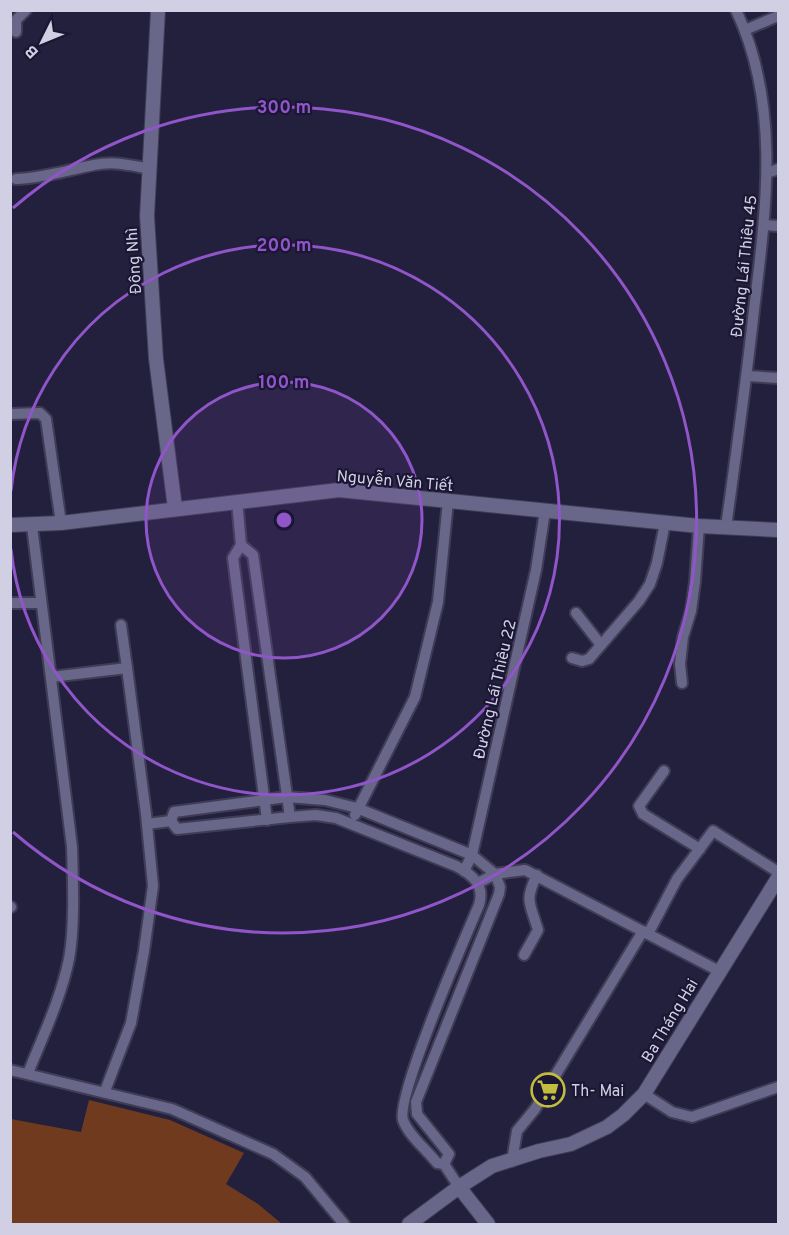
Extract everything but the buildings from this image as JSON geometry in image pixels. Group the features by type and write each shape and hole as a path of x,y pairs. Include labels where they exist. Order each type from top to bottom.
{"street":[{"path":"16,32 16,20 26,10"},
{"name":"Đông Nhì","path":"158,10 147,216 156,359 175,508"},
{"name":"Đường Lái Thiêu 45","path":"726,527 747,376 764,225 768,161 759,76 745,30 736,10"},
{"path":"745,30 778,16"},
{"path":"16,179 53,175 95,164 126,164 150,170"},
{"path":"767,173 778,169"},
{"path":"764,225 778,226"},
{"path":"747,376 778,378"},
{"path":"10,414 40,413 46,419 61,523"},
{"name":"Nguyễn Văn Tiết","path":"10,525 32,526 61,523 339,490 665,523 778,530"},
{"path":"237,501 241,545 233,558 267,820"},
{"path":"352,824 357,808 415,697 438,602 448,501"},
{"name":"Đường Lái Thiêu 22","path":"464,871 472,855 537,570 545,511"},
{"path":"572,658 586,661 639,601 650,584 655,570 665,523"},
{"path":"28,1072 48,1025 69,958 73,898 72,847 32,526"},
{"path":"682,683 680,664 683,637 691,611 695,582 699,526"},
{"path":"241,545 253,555 290,817"},
{"path":"10,603 41,603"},
{"path":"576,613 601,645"},
{"path":"105,1091 131,1023 153,885 121,625"},
{"path":"242,635 264,632"},
{"path":"51,677 127,668"},
{"path":"254,723 276,720"},
{"path":"664,771 639,806 643,814 700,849"},
{"path":"171,821 174,812 287,797 325,800 357,808 472,855 495,874 500,887 499,894 416,1102 417,1114 449,1154 444,1164"},
{"path":"171,821 177,829 316,815 336,818 464,871 478,883 481,891 479,905 416,1063 402,1105 403,1119 407,1127 437,1163 444,1164 488,1224"},
{"path":"147,824 171,821"},
{"path":"512,1161 517,1131 541,1099 677,879 713,831 778,872"},
{"path":"478,883 495,874 525,870 719,971"},
{"path":"524,955 538,930 530,906 529,892 537,875"},
{"name":"Ba Tháng Hai","path":"409,1224 459,1187 492,1167 539,1151 571,1144 607,1127 623,1115 644,1094 778,878"},
{"path":"10,1070 28,1072 172,1109 273,1154 305,1177 344,1224"},
{"path":"644,1094 672,1112 692,1117 778,1087"}],"shaded area":[{"path":"89,1100 170,1120 244,1153 226,1184 258,1204 282,1224 11,1224 11,1119 81,1132"}],"place":[{"name":"Th- Mai","path":"548,1090"}]}
